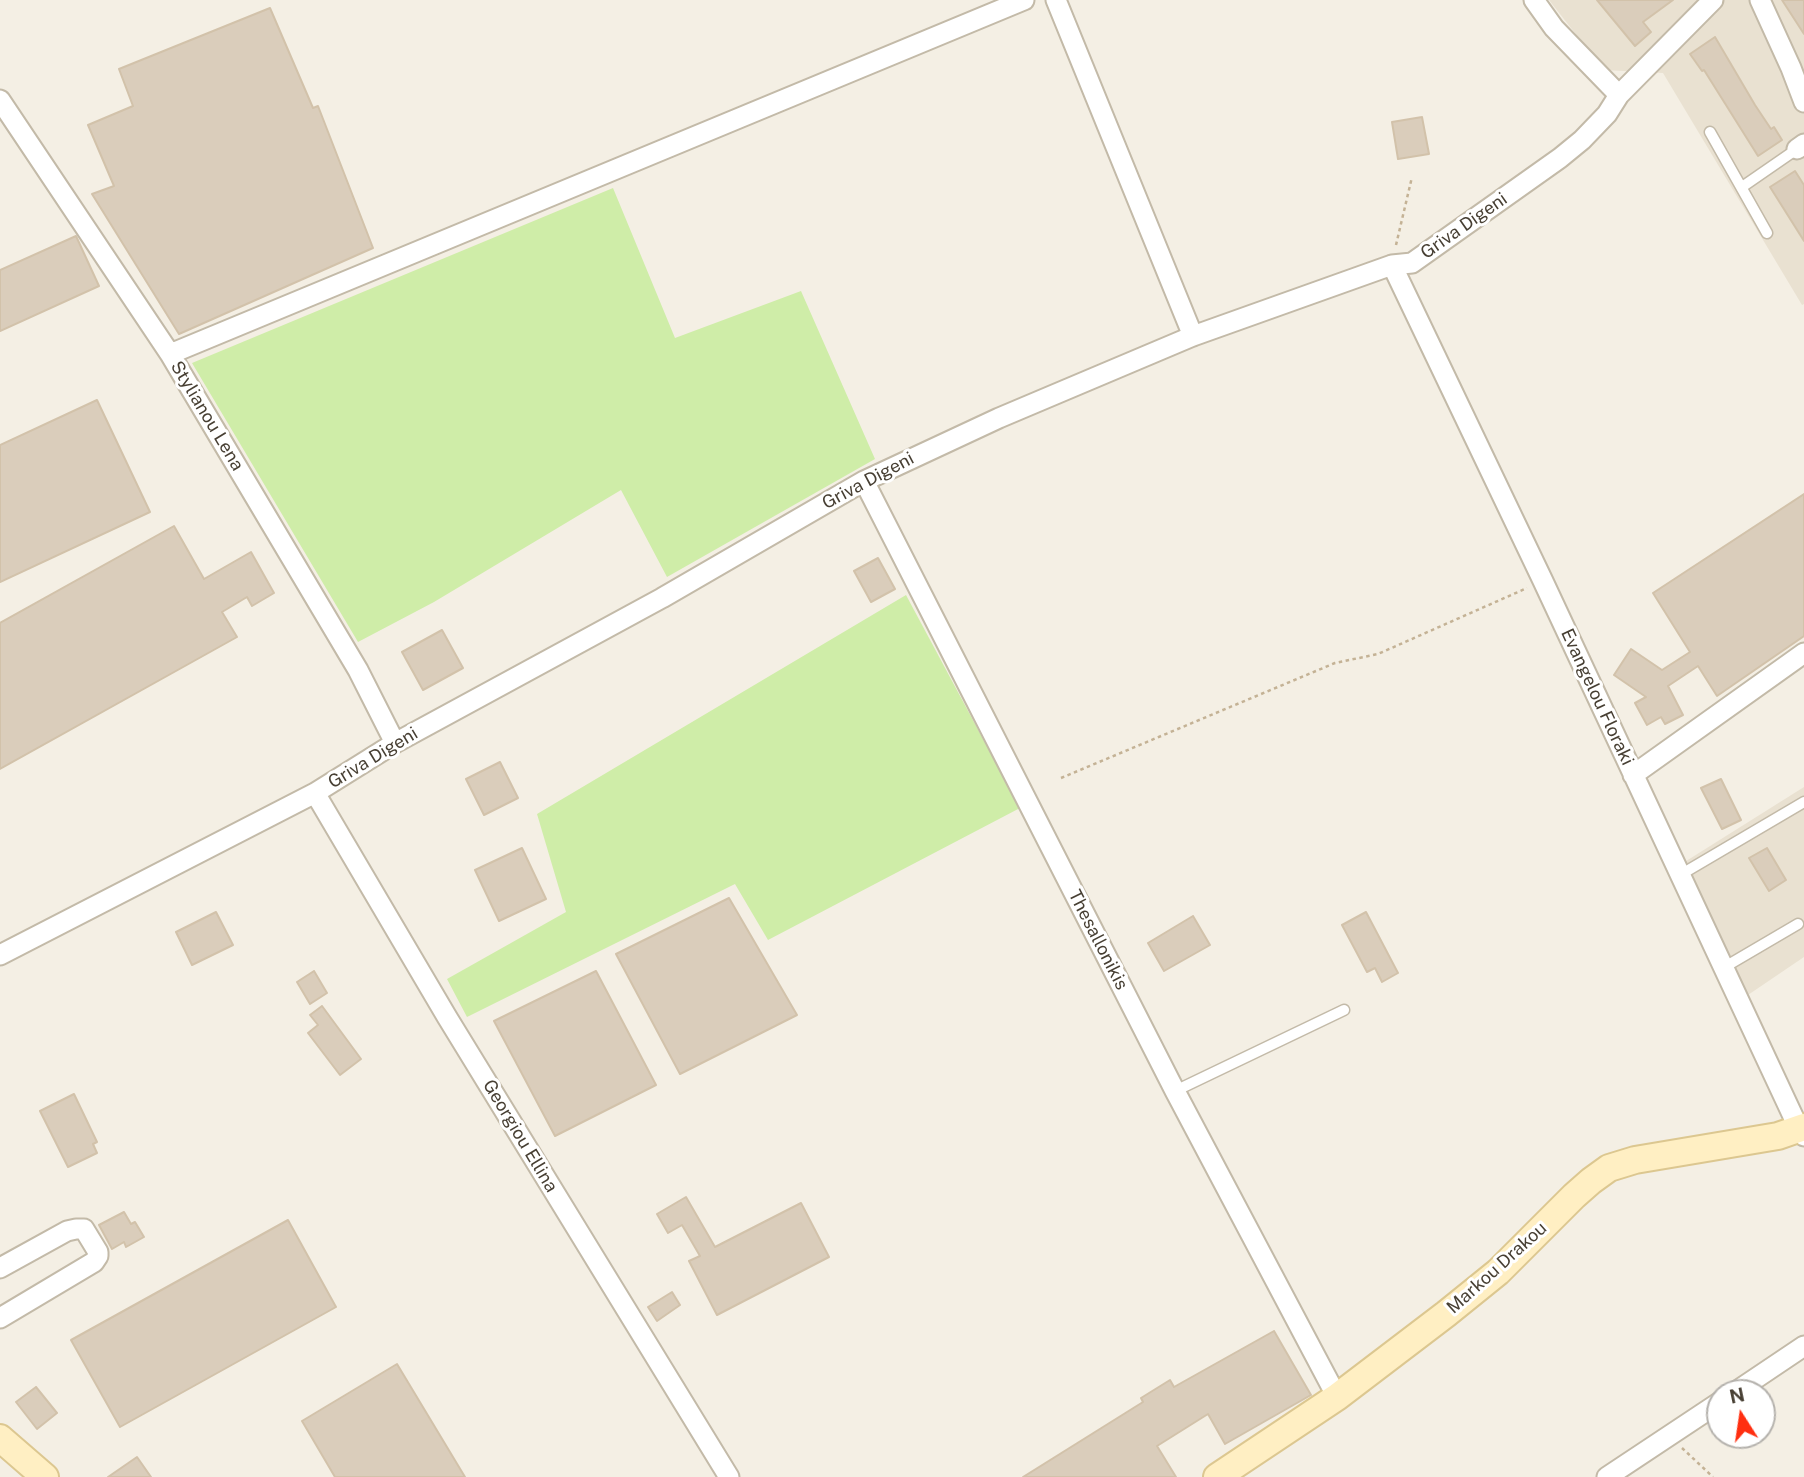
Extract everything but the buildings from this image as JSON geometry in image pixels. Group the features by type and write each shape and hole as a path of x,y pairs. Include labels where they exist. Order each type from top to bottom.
{"street":[{"path":"170,354 1024,0"},
{"path":"1056,0 1193,336"},
{"path":"1534,0 1554,28 1619,95"},
{"path":"1760,0 1804,102"},
{"name":"Griva Digeni","path":"0,955 314,793 395,743 662,598 864,481 999,418 1193,336 1392,265 1412,263 1582,141 1607,114 1619,95 1703,4"},
{"name":"Stylianou Lena","path":"0,100 170,354 358,670 395,743"},
{"name":"Evangelou Floraki","path":"1392,265 1802,1131"},
{"name":"Thesallonikis","path":"864,481 1175,1091 1337,1397"},
{"path":"1633,775 1804,653"},
{"name":"Georgiou Ellina","path":"314,793 447,1017 729,1477"},
{"name":"Markou Drakou","path":"1217,1477 1337,1397 1446,1314 1498,1272 1574,1196 1609,1168 1635,1160 1802,1131"},
{"path":"0,1268 66,1231 76,1229 84,1229 98,1252 94,1262 0,1318"},
{"path":"1755,1379 1804,1346"},
{"path":"1607,1477 1706,1412"},
{"path":"0,1438 45,1477"}],"lane":[{"path":"1710,132 1768,233"},
{"path":"1742,187 1800,147"},
{"path":"1680,875 1804,802"},
{"path":"1723,968 1798,924"},
{"path":"1175,1091 1344,1010"}],"path":[{"path":"1392,265 1412,177"},
{"path":"1061,778 1335,663 1378,654 1543,581"},
{"path":"1670,1436 1713,1477"}],"shaded area":[{"path":"1549,0 1804,0 1804,304 1802,305 1663,73 1604,70"},
{"path":"1804,787 1804,957 1745,997 1683,863"}],"green space":[{"path":"613,188 675,338 801,291 875,459 667,577 621,490 434,602 358,642 192,363"},
{"path":"906,595 1020,808 768,940 735,884 467,1017 447,979 566,912 537,814"}]}
